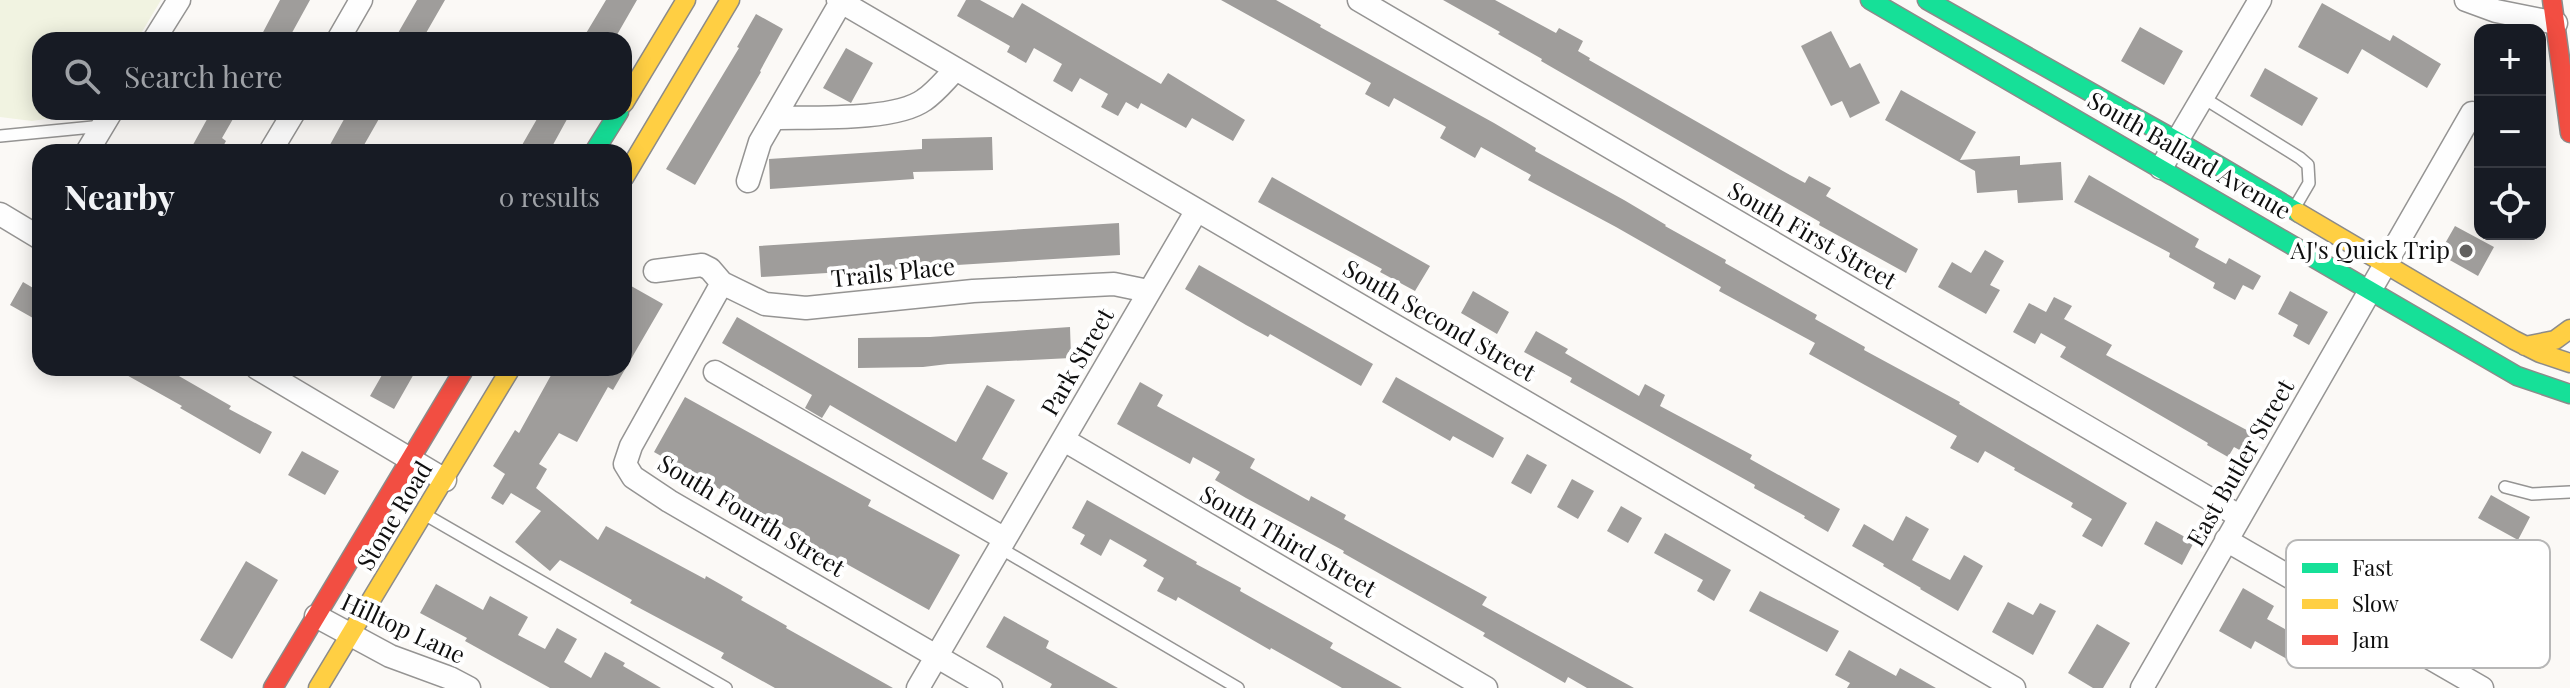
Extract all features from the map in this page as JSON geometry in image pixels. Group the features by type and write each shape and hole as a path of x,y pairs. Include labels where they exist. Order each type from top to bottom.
{"main road":[{"path":"632,90 686,0"},
{"path":"632,165 730,0"},
{"name":"South Ballard Avenue","path":"1870,0 2517,376 2570,394"},
{"path":"2552,0 2570,133"},
{"name":"South Ballard Avenue","path":"1940,3 2525,346 2570,363"},
{"path":"599,144 614,120"},
{"path":"2525,346 2553,341 2570,329"},
{"name":"Stone Road","path":"273,688 460,376"},
{"name":"Stone Road","path":"318,688 506,376"}],"street":[{"path":"159,32 179,0"},
{"path":"343,32 361,0"},
{"name":"South First Street","path":"1359,0 2239,516"},
{"path":"2161,168 2260,0"},
{"path":"2466,0 2496,11 2556,23"},
{"path":"748,181 760,142 839,1"},
{"name":"South Second Street","path":"839,1 2014,688"},
{"path":"1930,34 1940,3"},
{"path":"775,118 853,116 900,110 923,101 956,69"},
{"name":"East Butler Street","path":"2142,688 2472,113"},
{"path":"92,144 106,120"},
{"path":"275,144 289,120"},
{"name":"Park Street","path":"918,688 1197,210"},
{"path":"0,214 32,231"},
{"name":"Trails Place","path":"655,271 702,265 722,283 765,304 806,308 973,291 1114,284 1148,291"},
{"name":"South Fourth Street","path":"722,283 631,446 625,464 633,477 991,688"},
{"path":"715,372 1002,543"},
{"path":"270,376 445,480"},
{"name":"South Third Street","path":"1064,440 1486,688"},
{"path":"2226,540 2286,575"},
{"name":"Hilltop Lane","path":"316,616 390,656 469,688"},
{"path":"2447,668 2482,688"}],"lane":[{"path":"2202,97 2308,165 2309,183 2293,211"},
{"path":"0,136 101,120"},
{"path":"2505,487 2532,494 2570,492"},
{"path":"424,514 726,688"},
{"path":"1002,543 1238,688"}],"green space":[{"path":"0,0 161,0 142,32 32,32 32,120 38,120 32,121 0,117"}],"building":[{"path":"280,0 310,0 292,32 263,32"},
{"path":"417,0 445,0 427,32 399,32"},
{"path":"606,0 637,0 619,32 587,32"},
{"path":"966,0 980,0 1013,18 1022,3 1161,84 1168,73 1245,120 1233,141 1192,118 1186,128 1141,103 1138,109 1126,102 1118,116 1101,107 1108,94 1080,78 1072,92 1053,81 1062,64 1034,48 1026,63 1007,52 1010,46 957,16"},
{"path":"1221,0 1276,0 1494,123 1536,148 1535,151 1726,260 1725,263 1817,315 1815,319 1865,347 1864,350 1960,402 2127,503 2102,547 2082,536 2092,519 2071,507 2073,503 1985,451 1978,463 1950,448 1957,436 1809,354 1815,343 1719,291 1721,287 1616,227 1528,180 1531,175 1481,147 1475,158 1440,138 1446,127 1394,98 1389,107 1365,94 1371,83"},
{"path":"1443,0 1495,0 1556,33 1559,28 1583,41 1578,51 1589,60 1805,183 1809,176 1831,188 1826,196 1918,249 1906,273 1819,225 1820,222 1541,61 1498,34 1500,32"},
{"path":"2322,3 2390,41 2393,35 2441,64 2427,88 2362,49 2348,74 2298,47"},
{"path":"756,14 783,29 695,185 666,169"},
{"path":"2140,27 2183,51 2164,85 2121,61"},
{"path":"1831,31 1850,68 1860,63 1880,103 1850,118 1842,101 1831,106 1801,46"},
{"path":"846,48 873,63 851,103 823,88"},
{"path":"2265,68 2318,98 2302,126 2250,96"},
{"path":"1901,90 1976,132 1960,160 2020,156 2020,165 2061,162 2063,200 2018,203 2017,190 1977,193 1975,171 1885,120"},
{"path":"207,120 232,120 222,138 226,141 224,144 193,144"},
{"path":"344,120 378,120 365,144 330,144"},
{"path":"536,120 567,120 553,144 523,144"},
{"path":"992,137 993,170 913,172 914,179 770,189 769,159 922,149 922,139"},
{"path":"2089,175 2199,239 2195,247 2226,264 2229,258 2261,276 2253,290 2243,285 2235,300 2213,288 2215,283 2169,257 2170,253 2074,202"},
{"path":"1272,177 1430,266 1415,291 1380,272 1382,269 1258,202"},
{"path":"1119,223 1120,255 761,277 759,246"},
{"name":"AJ's Quick Trip","path":"2455,226 2474,236 2474,240 2494,247 2478,276 2439,254"},
{"path":"1985,250 2004,261 1990,285 2000,290 1986,314 1938,287 1952,262 1971,273"},
{"path":"1199,265 1373,364 1361,386 1185,289"},
{"path":"23,282 32,287 32,317 10,305"},
{"path":"632,287 663,304 632,357"},
{"path":"1473,291 1509,312 1497,334 1461,313"},
{"path":"2290,291 2328,312 2309,345 2293,336 2298,325 2278,314"},
{"path":"2054,297 2072,306 2064,319 2112,345 2106,355 2256,435 2245,453 2234,447 2228,457 2207,445 2060,357 2066,347 2041,333 2035,344 2013,332 2029,303 2046,312"},
{"path":"737,317 956,442 987,385 1015,400 982,459 1008,473 993,500 830,405 822,418 805,408 812,395 722,343"},
{"path":"1070,327 1071,358 858,368 858,338 930,337"},
{"path":"1536,331 1568,349 1565,353 1639,396 1645,384 1665,395 1660,406 1752,455 1750,459 1840,509 1828,532 1754,488 1755,485 1570,382 1572,378 1524,352"},
{"path":"128,376 179,376 231,406 229,409 272,432 260,454 180,408 182,406"},
{"path":"381,376 413,376 394,409 370,396"},
{"path":"551,376 621,376 613,390 608,387 577,442 559,433 539,464 547,469 536,488 598,540 606,526 705,579 706,576 743,597 741,600 786,628 893,688 775,688 721,658 724,653 630,603 632,600 560,560 550,571 515,542 541,511 511,493 503,505 491,498 505,474 493,466 515,430 519,433"},
{"path":"1396,377 1504,438 1493,458 1453,436 1450,441 1382,402"},
{"path":"1140,382 1163,395 1157,406 1255,459 1250,468 1309,501 1311,496 1346,515 1344,519 1487,597 1482,605 1634,688 1587,688 1568,677 1565,683 1344,551 1215,480 1220,472 1193,457 1190,464 1117,424"},
{"path":"685,397 871,500 868,506 960,555 929,610 654,452"},
{"path":"302,451 339,471 325,495 288,475"},
{"path":"1527,454 1547,465 1531,494 1511,483"},
{"path":"1572,479 1594,491 1578,519 1557,507"},
{"path":"2491,495 2530,517 2518,540 2478,518"},
{"path":"1087,500 1241,588 1240,591 1333,643 1330,648 1402,688 1342,688 1178,597 1176,601 1157,591 1164,578 1143,566 1147,560 1110,539 1101,556 1080,544 1085,535 1072,528"},
{"path":"1621,506 1642,518 1628,543 1607,531"},
{"path":"1906,516 1929,529 1912,560 1950,580 1964,555 1983,566 1958,611 1852,546 1864,524 1893,541"},
{"path":"2156,521 2194,542 2182,565 2144,544"},
{"path":"1665,533 1731,570 1714,601 1697,591 1703,580 1654,553"},
{"path":"246,561 278,580 232,659 200,640"},
{"path":"436,584 483,610 490,596 528,617 518,635 545,649 557,628 577,639 564,662 591,678 605,652 661,688 550,688 420,613"},
{"path":"2243,588 2274,606 2267,619 2286,630 2286,658 2255,641 2251,649 2219,631"},
{"path":"1760,591 1839,631 1827,652 1749,611"},
{"path":"2008,602 2033,615 2040,603 2056,611 2033,655 1992,632"},
{"path":"1004,616 1049,641 1046,648 1118,688 1050,688 1052,684 986,647"},
{"path":"2097,624 2130,643 2103,688 2093,688 2068,673"},
{"path":"1849,650 1896,676 1900,668 1936,688 1847,688 1850,683 1835,675"}],"traffic: fast":[{"path":"1870,0 2517,376 2570,394"},
{"path":"1927,0 2299,213"},
{"path":"599,144 614,120"}],"traffic: slow":[{"path":"632,90 686,0"},
{"path":"632,165 730,0"},
{"path":"2299,213 2514,340 2570,363"},
{"path":"2525,346 2555,340 2570,329"},
{"path":"318,688 506,376"}],"traffic: jam":[{"path":"2552,0 2570,133"},
{"path":"273,688 460,376"}],"place":[{"name":"AJ's Quick Trip","path":"2466,251"}]}
